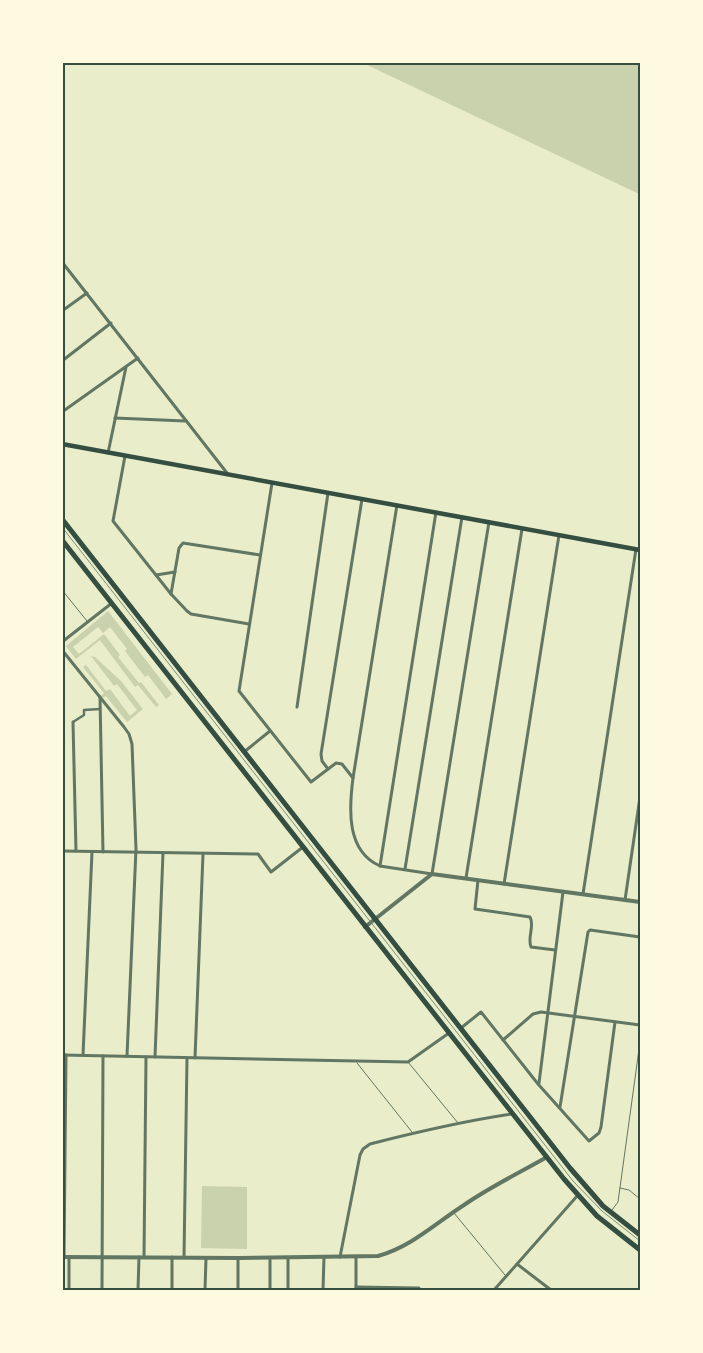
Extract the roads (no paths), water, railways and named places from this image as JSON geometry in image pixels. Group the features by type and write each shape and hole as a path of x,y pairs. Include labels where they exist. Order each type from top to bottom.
{"main road":[{"path":"62,444 638,550"},
{"path":"62,519 570,1168 610,1213 640,1235"},
{"path":"62,540 578,1196 597,1216 640,1250"}],"street":[{"path":"62,262 228,474"},
{"path":"62,311 86,292"},
{"path":"62,362 111,324"},
{"path":"62,412 138,358"},
{"path":"108,453 126,367"},
{"path":"115,418 186,420"},
{"path":"125,456 113,521 187,612 249,624"},
{"path":"272,483 239,691 311,782 336,763 342,764 354,778"},
{"path":"297,707 328,493"},
{"path":"328,769 322,761 321,754 362,499"},
{"path":"397,505 350,810 353,832 362,852 380,866 640,902"},
{"path":"380,866 436,512"},
{"path":"405,870 462,517"},
{"path":"366,927 432,874 489,522"},
{"path":"466,878 522,528"},
{"path":"504,884 559,535"},
{"path":"171,594 180,544 185,542 260,554"},
{"path":"583,894 638,550"},
{"path":"156,575 175,572"},
{"path":"62,642 112,602"},
{"path":"62,650 124,727 131,739 135,853 127,1056"},
{"path":"100,697 103,852"},
{"path":"76,851 73,722 84,715 84,710 100,709"},
{"path":"244,752 270,731"},
{"path":"625,900 640,797"},
{"path":"62,851 258,854 271,872 303,847"},
{"path":"83,1055 92,852"},
{"path":"155,1057 163,853"},
{"path":"195,1058 203,854"},
{"path":"478,880 475,909 530,917 532,920 529,943 531,947 556,950"},
{"path":"538,1084 563,892"},
{"path":"560,1108 588,930 640,937"},
{"path":"461,1028 481,1012 538,1084 589,1141 598,1133 601,1127 616,1022"},
{"path":"503,1040 533,1014 541,1012 640,1025"},
{"path":"68,1290 65,1257 64,1055 408,1062 449,1033"},
{"path":"102,1290 103,1056"},
{"path":"144,1257 146,1057"},
{"path":"184,1258 187,1058"},
{"path":"340,1257 361,1151 365,1147 370,1144 458,1123 512,1114"},
{"path":"65,1257 288,1258 378,1256 396,1250 410,1242 469,1202 547,1157"},
{"path":"494,1290 578,1196"},
{"path":"138,1257 138,1290"},
{"path":"323,1290 324,1257"},
{"path":"356,1257 356,1289 419,1288"},
{"path":"172,1258 172,1290"},
{"path":"205,1290 206,1258"},
{"path":"238,1258 238,1290"},
{"path":"270,1258 270,1290"},
{"path":"288,1258 288,1290"},
{"path":"517,1264 550,1290"}],"lane":[{"path":"62,590 88,622"},
{"path":"610,1213 618,1202 640,1042"},
{"path":"357,1062 414,1133"},
{"path":"408,1062 458,1123"},
{"path":"620,1188 629,1190 640,1199"},
{"path":"453,1212 506,1276"}],"tram line":[{"path":"62,527 573,1181 602,1211 640,1241"}]}
